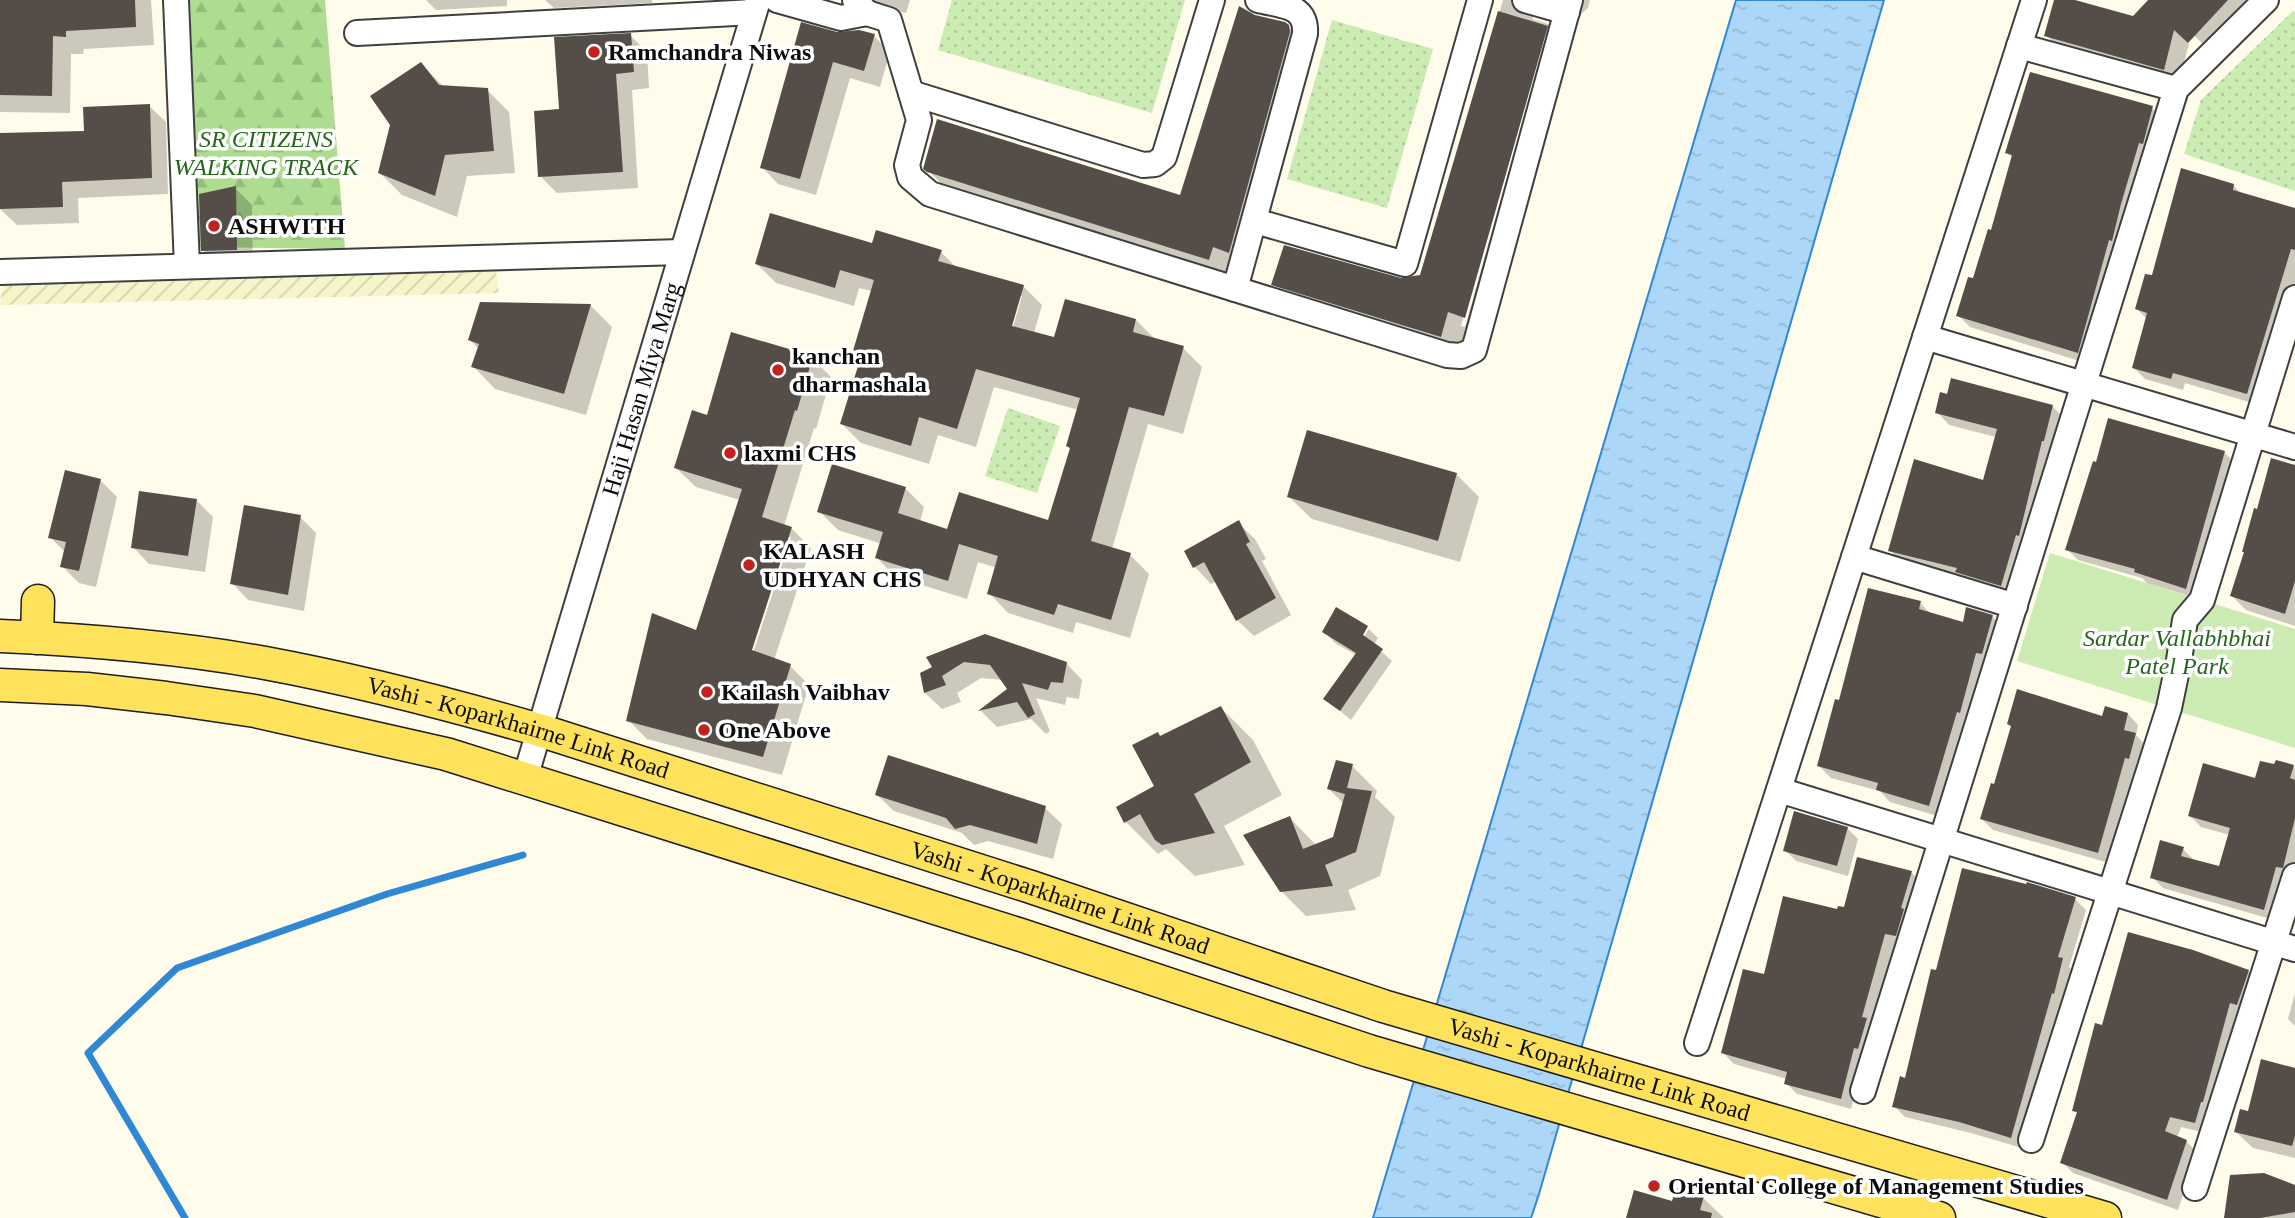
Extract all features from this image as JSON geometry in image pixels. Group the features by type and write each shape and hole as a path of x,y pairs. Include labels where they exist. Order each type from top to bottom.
{"main road":[{"path":"37,638 38,601"},
{"name":"Vashi - Koparkhairne Link Road","path":"0,636 92,640 264,663 366,684 539,730 1031,887 1411,1014 2105,1218"},
{"name":"Vashi - Koparkhairne Link Road","path":"0,685 87,689 255,711 446,754 1021,936 1398,1059 1939,1218"}],"street":[{"path":"176,0 187,266"},
{"path":"777,0 842,18 876,8 911,93 919,120 907,165 910,177 930,194 1447,355 1461,356 1474,350 1569,6 1525,0"},
{"path":"911,93 1143,165 1155,164 1164,157 1212,0"},
{"path":"1235,289 1305,34 1306,22 1294,9 1258,0"},
{"path":"1255,221 1405,264 1480,0"},
{"path":"1697,1043 2034,0"},
{"path":"1863,1091 2176,89 2266,0"},
{"path":"357,33 756,6"},
{"name":"Haji Hasan Miya Marg","path":"525,778 756,6"},
{"path":"2019,46 2176,89"},
{"path":"0,272 682,252"},
{"path":"2031,1140 2169,708 2185,620 2202,600 2295,298"},
{"path":"1925,337 2295,447"},
{"path":"1854,557 2015,606"},
{"path":"1779,790 2284,946"},
{"path":"2196,1188 2284,946 2295,876"}],"green space":[{"name":"SR CITIZENS WALKING TRACK","path":"190,0 325,0 345,249 199,247"},
{"path":"952,0 1185,0 1152,113 938,50"},
{"path":"2293,11 2295,191 2184,154 2201,100"},
{"path":"1332,20 1433,49 1387,208 1287,179"},
{"path":"496,271 499,293 0,305 2,286"},
{"path":"1008,408 1060,426 1037,493 985,476"},
{"name":"Sardar Vallabhbhai Patel Park","path":"2050,553 2295,629 2295,748 2017,661"}],"water":[{"path":"1736,0 1884,0 1539,1194 1531,1218 1373,1218"}],"building":[{"path":"0,0 135,0 136,27 66,31 66,37 53,36 52,96 0,95"},
{"path":"2054,0 2075,0 2133,16 2148,0 2228,0 2188,43 2174,30 2164,70 2044,36"},
{"path":"1239,6 1255,15 1285,22 1289,25 1290,32 1229,253 1213,247 1209,260 923,169 937,119 1180,195"},
{"path":"1498,11 1548,26 1465,318 1448,312 1441,337 1271,285 1284,245 1401,278 1420,275"},
{"path":"801,22 837,32 859,30 875,34 864,71 833,62 800,179 760,168"},
{"path":"631,33 634,72 616,74 623,172 538,177 534,111 559,109 554,37"},
{"path":"421,62 439,85 488,88 494,151 445,155 435,196 378,173 390,125 370,96"},
{"path":"2030,72 2153,106 2143,144 2139,143 2112,241 2109,240 2078,353 1956,316 1968,277 1973,278 1988,229 1991,230 2012,155 2005,153"},
{"path":"150,104 152,178 62,182 63,207 0,209 0,133 84,131 83,107"},
{"path":"2181,168 2234,184 2233,190 2295,208 2295,250 2291,249 2247,394 2173,373 2171,379 2132,368 2147,313 2135,309 2145,274 2152,275"},
{"name":"ASHWITH","path":"236,186 237,250 201,251 199,194"},
{"path":"770,213 872,243 876,230 942,250 938,261 1024,285 1012,326 1054,337 1065,299 1136,319 1133,332 1184,346 1164,416 1129,407 1091,541 1131,553 1111,620 1058,604 1054,615 987,594 998,556 959,544 948,581 875,558 883,532 817,512 832,464 906,487 898,513 947,529 959,492 1048,520 1070,448 1066,446 1080,398 976,369 957,429 919,417 911,446 840,424 859,363 850,361 874,280 840,270 835,288 755,264"},
{"path":"480,302 591,304 564,394 471,367 479,344 468,340"},
{"path":"731,332 813,356 762,517 792,527 752,650 791,664 763,757 626,721 652,613 696,630 742,489 674,468 692,410 707,415"},
{"path":"1951,378 2053,405 2019,536 2016,535 2001,586 1955,572 1957,568 1888,551 1914,459 1983,480 1997,429 1935,413 1940,392 1947,394"},
{"path":"2108,418 2225,451 2186,589 2134,572 2135,569 2065,550 2093,461 2096,462"},
{"path":"1307,430 1457,473 1438,541 1287,497"},
{"path":"2271,458 2295,465 2295,581 2285,614 2230,596"},
{"path":"65,470 101,479 79,571 60,567 66,542 48,538"},
{"path":"139,491 197,499 188,556 131,548"},
{"path":"244,505 301,515 288,595 230,584"},
{"path":"1239,520 1250,542 1246,544 1276,598 1236,621 1204,562 1193,568 1184,551"},
{"path":"1868,588 1921,601 1919,609 1963,622 1966,607 1993,615 1982,654 1976,653 1960,713 1957,712 1929,806 1876,790 1878,783 1817,766 1835,699 1839,700"},
{"path":"1336,607 1368,626 1363,635 1383,649 1340,711 1323,699 1356,653 1322,632"},
{"path":"985,634 1067,662 1063,683 1051,682 1048,690 1022,683 1035,714 1028,718 1017,702 978,711 1007,689 990,665 964,662 942,676 946,685 924,693 920,673 932,667 926,657"},
{"path":"2017,689 2102,716 2105,706 2128,713 2124,730 2136,733 2129,759 2125,758 2098,853 1980,819 1991,783 1994,784 2011,726 2007,724"},
{"path":"1221,706 1251,762 1194,794 1215,833 1162,845 1155,840 1140,814 1124,823 1116,807 1154,786 1132,745 1158,732 1160,736"},
{"path":"888,755 1046,806 1037,844 970,825 955,829 946,818 875,795"},
{"path":"1336,760 1353,764 1347,788 1372,791 1356,852 1325,865 1333,886 1280,892 1243,835 1290,816 1303,849 1333,837 1345,794 1327,789"},
{"path":"2276,760 2294,765 2290,778 2295,780 2295,818 2283,868 2276,867 2264,910 2150,878 2160,840 2184,847 2181,856 2219,866 2230,828 2188,816 2203,763 2255,778 2260,761 2274,764"},
{"path":"1794,811 1848,827 1837,866 1783,851"},
{"path":"1857,857 1912,871 1896,936 1885,934 1862,1017 1867,1018 1858,1049 1854,1048 1841,1099 1784,1084 1787,1072 1721,1053 1743,969 1764,974 1783,896 1837,909 1838,906 1844,907"},
{"path":"1962,868 2026,884 2027,882 2076,897 2058,957 2063,958 2054,994 2052,993 2011,1138 1959,1122 1892,1107 1900,1076 1905,1078 1931,969 1936,970"},
{"path":"2128,932 2193,950 2249,970 2237,1005 2230,1003 2195,1123 2170,1117 2165,1131 2187,1140 2167,1200 2060,1163 2077,1112 2072,1111 2095,1023 2102,1025"},
{"path":"2261,1059 2295,1068 2295,1136 2292,1146 2234,1132 2240,1109 2248,1111"},
{"path":"2264,1173 2295,1185 2295,1212 2260,1218 2224,1218 2230,1175"},
{"path":"1676,1188 1704,1196 1700,1210 1712,1213 1711,1218 1626,1218 1634,1190 1672,1201"}],"waterway":[{"path":"185,1218 88,1053 177,968 387,894 523,855"}],"place":[{"name":"Ramchandra Niwas","path":"594,52"},
{"name":"ASHWITH","path":"214,226"},
{"name":"kanchan dharmashala","path":"778,370"},
{"name":"laxmi CHS","path":"730,453"},
{"name":"KALASH UDHYAN CHS","path":"749,565"},
{"name":"Kailash Vaibhav","path":"707,692"},
{"name":"One Above","path":"704,730"},
{"name":"Oriental College of Management Studies","path":"1654,1186"}]}
